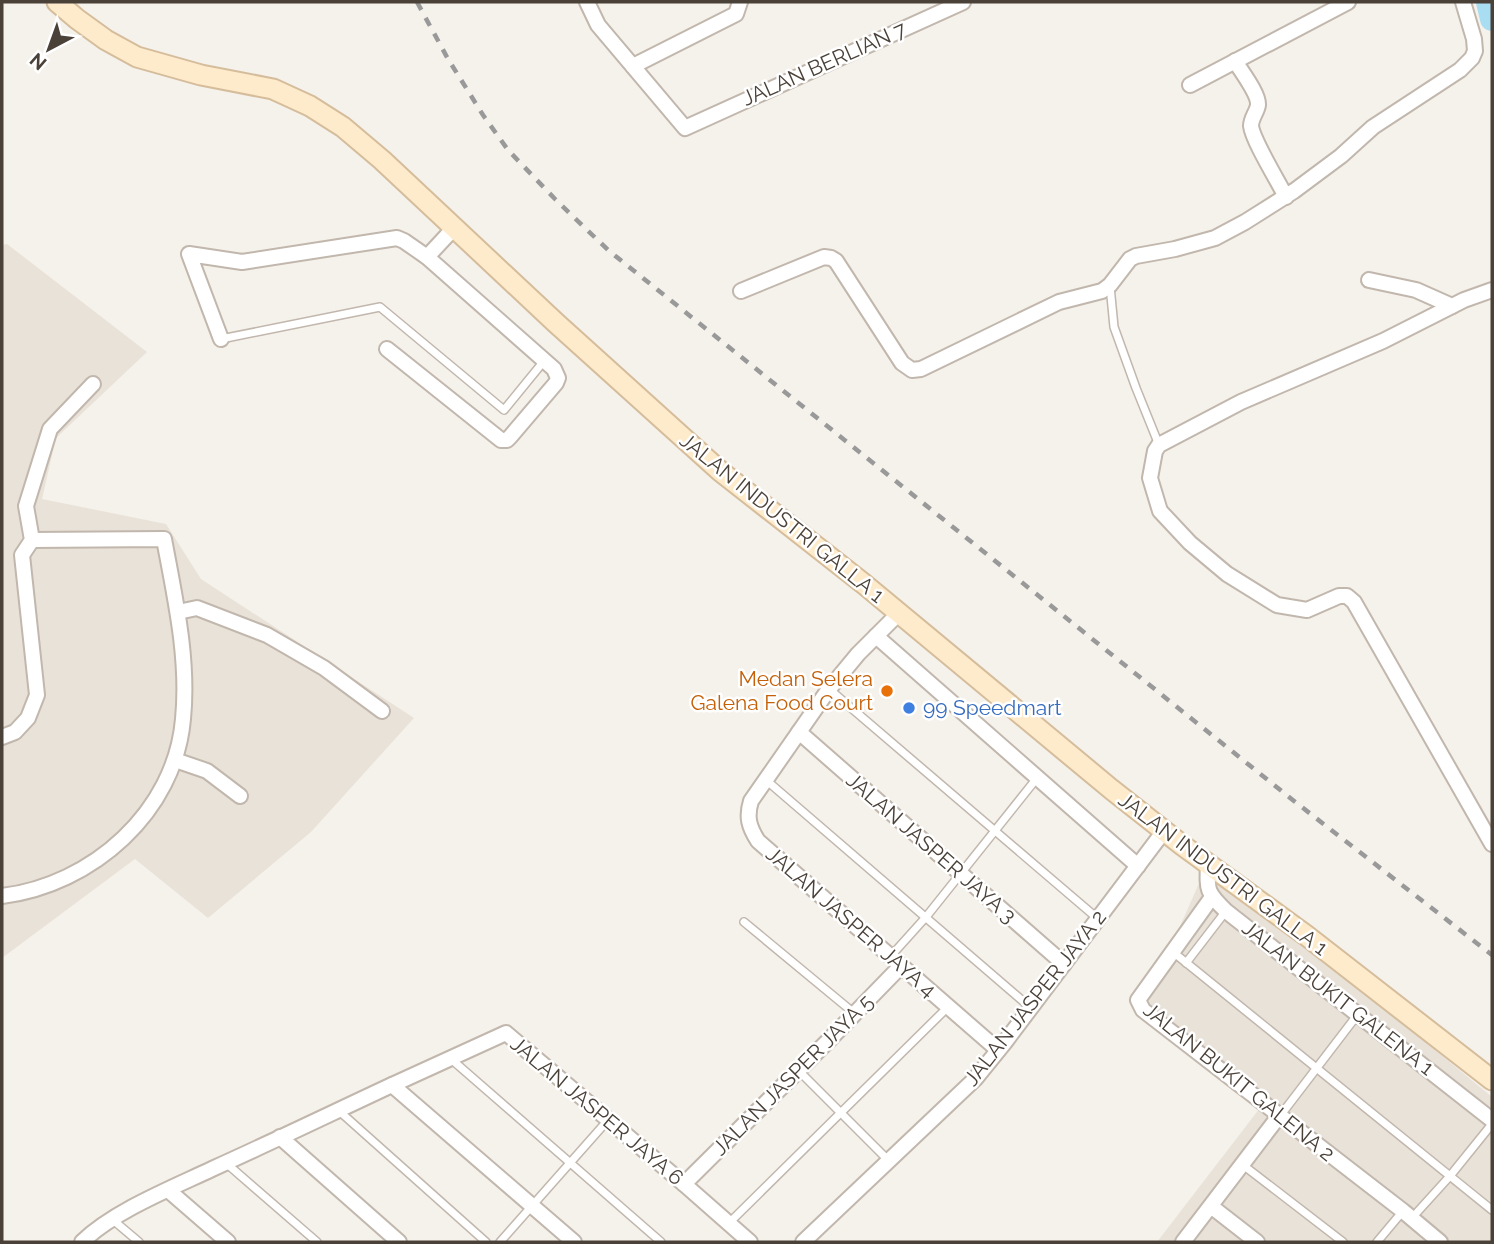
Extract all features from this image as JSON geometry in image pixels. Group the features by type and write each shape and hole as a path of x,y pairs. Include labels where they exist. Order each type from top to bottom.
{"main road":[{"name":"JALAN INDUSTRI GALLA 1","path":"57,2 106,40 137,57 201,75 273,89 310,106 343,127 720,471 864,584 1164,831 1307,936 1492,1080"}],"street":[{"path":"587,2 598,24 633,66 736,14 740,2"},
{"name":"JALAN BERLIAN 7","path":"633,66 685,128 960,2"},
{"path":"1190,85 1348,2"},
{"path":"740,291 824,257 831,258 836,261 902,363 912,370 921,369 1059,302 1102,290 1110,285 1130,259 1136,256 1215,238 1286,197 1341,156 1373,127 1460,70 1472,58 1475,51 1474,40 1462,2"},
{"path":"1236,61 1257,97 1258,106 1251,127 1286,197"},
{"path":"427,257 454,228"},
{"path":"221,339 188,254 242,261 397,238 427,257 554,369 558,378 510,437 501,440 387,349"},
{"path":"1369,280 1416,290 1452,306"},
{"path":"1492,290 1241,402 1159,445 1154,451 1150,478 1160,511 1190,543 1227,574 1278,605 1307,610 1339,596 1346,596 1354,601 1486,816 1492,844"},
{"path":"2,737 15,732 28,718 37,695 22,555 32,540 26,506 50,429 93,384"},
{"path":"2,895 40,888 88,866 130,833 156,799 175,760 183,721 184,686 178,612 164,539 32,540"},
{"path":"178,612 197,608 267,635 324,668 382,712"},
{"name":"JALAN JASPER JAYA 4","path":"898,614 858,654 829,689 751,801 748,819 758,841 998,1050"},
{"path":"876,636 1138,866"},
{"name":"JALAN JASPER JAYA 3","path":"799,732 1064,964"},
{"path":"175,760 207,771 240,796"},
{"name":"JALAN JASPER JAYA 2","path":"803,1242 975,1079 1164,831"},
{"path":"1208,863 1208,888 1212,897"},
{"name":"JALAN BUKIT GALENA 1","path":"1212,897 1226,911 1492,1122"},
{"name":"JALAN BUKIT GALENA 2","path":"1212,897 1138,1000 1143,1010 1440,1242"},
{"name":"JALAN JASPER JAYA 5","path":"684,1184 855,1013 896,961"},
{"name":"JALAN JASPER JAYA 6","path":"82,1242 112,1219 168,1190 506,1033 750,1242"},
{"path":"392,1085 573,1242"},
{"path":"1183,1242 1279,1116"},
{"path":"280,1138 399,1242"},
{"path":"168,1190 228,1242"},
{"path":"1212,1207 1257,1242"}],"lane":[{"path":"1110,285 1114,327 1159,445"},
{"path":"221,339 380,307 503,410 544,361"},
{"path":"829,689 1098,919"},
{"path":"896,961 926,917 1037,777"},
{"path":"766,780 1031,1008"},
{"path":"1186,963 1226,911"},
{"path":"744,922 855,1013"},
{"path":"1172,952 1492,1210"},
{"path":"729,1223 948,1007"},
{"path":"1279,1116 1359,1014"},
{"path":"451,1059 661,1242"},
{"path":"798,1070 889,1161"},
{"path":"338,1110 486,1242"},
{"path":"500,1242 608,1119"},
{"path":"1377,1242 1450,1176 1492,1122"},
{"path":"226,1163 317,1242"},
{"path":"1243,1165 1343,1242"},
{"path":"112,1219 139,1242"}],"shaded area":[{"path":"7,244 147,352 56,438 42,499 166,524 201,579 414,718 311,832 208,918 135,859 2,958 2,245"},
{"path":"1208,863 1492,1097 1492,1242 1157,1242 1263,1104 1143,1010"}],"waterway":[{"path":"1488,2 1492,19"}],"railway":[{"path":"417,2 448,59 508,150 608,250 1294,801 1492,955"}],"place":[{"name":"Medan Selera Galena Food Court","path":"887,691"},
{"name":"99 Speedmart","path":"909,708"}]}
